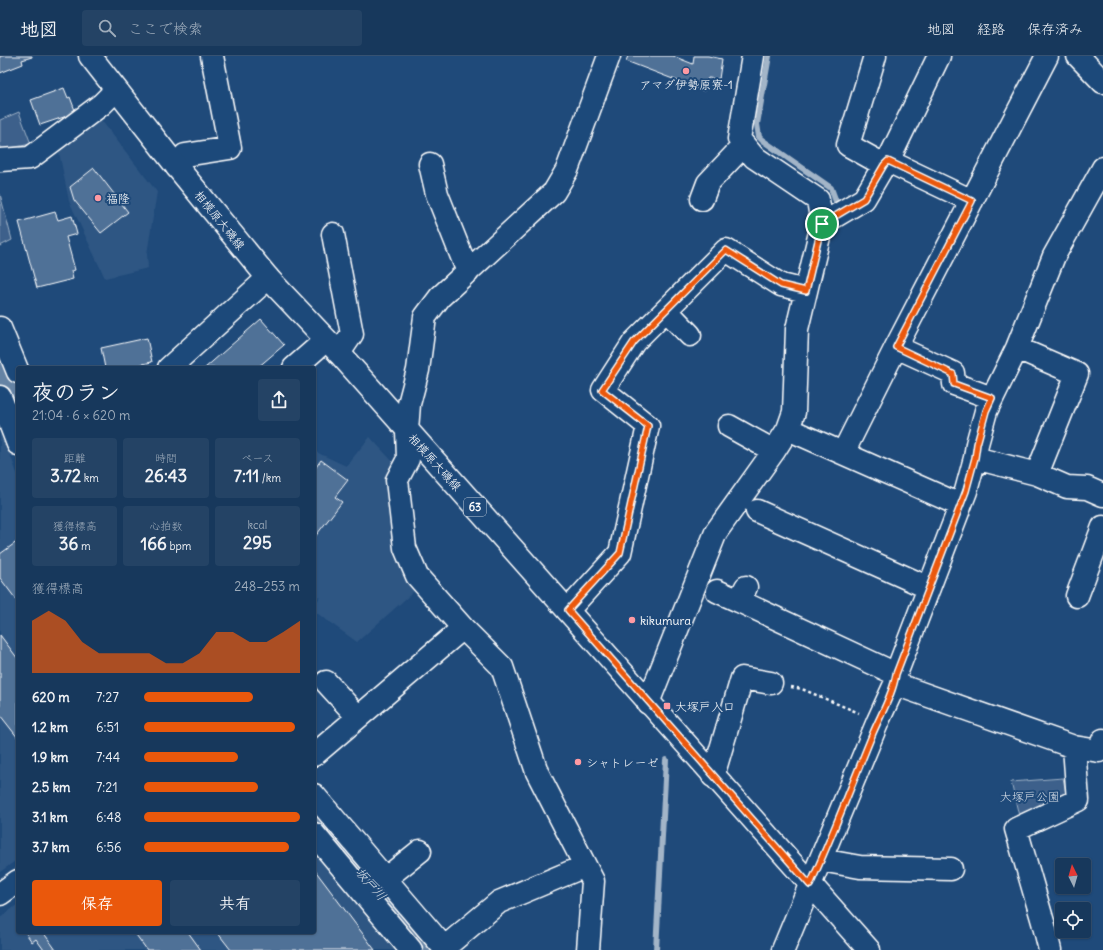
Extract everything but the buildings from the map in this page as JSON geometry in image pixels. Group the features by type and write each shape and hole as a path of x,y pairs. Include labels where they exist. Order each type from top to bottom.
{"street":[{"name":"相模原大磯線","path":"90,56 177,167 268,278 333,346 568,610 648,703 869,950"},
{"path":"177,167 185,155 230,148 212,56"},
{"path":"588,950 593,881 536,772 502,667 463,628 417,576 405,548 397,480 408,459 407,430 409,404 418,370 425,317 440,297 554,192 567,170 609,56"},
{"path":"648,703 716,532 774,451 788,429 794,412 797,329 822,224 818,200 754,157 739,139 753,56"},
{"path":"875,56 848,145 972,201"},
{"path":"822,224 864,199 886,163 939,56"},
{"path":"843,453 896,347 1047,56"},
{"path":"1078,56 1102,77"},
{"path":"0,160 30,158 102,104 116,90"},
{"path":"702,199 708,183 744,145"},
{"path":"430,164 437,194 468,272"},
{"path":"783,950 895,679 966,491 986,411 1054,272 1054,256 1103,168"},
{"path":"298,366 352,334 333,234"},
{"path":"568,610 620,553 648,426 595,385 634,342 726,250 781,285 806,291"},
{"path":"171,366 268,278"},
{"path":"666,310 690,335"},
{"path":"0,328 16,367"},
{"path":"896,347 953,374 954,384 992,398"},
{"path":"1017,348 1077,374 1037,474"},
{"path":"0,397 16,439"},
{"path":"728,426 774,451"},
{"path":"788,429 960,505"},
{"path":"975,458 1037,474 1066,487 1087,488 1103,495"},
{"path":"757,511 778,531 851,563 929,588"},
{"path":"1077,584 1103,527"},
{"path":"717,591 742,594 832,636 895,679 1074,747 1099,751 1103,740"},
{"path":"316,753 463,628"},
{"path":"713,776 734,674 771,683"},
{"path":"326,682 358,717"},
{"path":"1050,950 1053,921 1012,823 1078,800 1074,747"},
{"path":"316,797 445,949 499,902 585,866"},
{"path":"316,836 412,950"},
{"path":"385,878 420,851"},
{"path":"821,860 860,867 950,869"},
{"path":"0,894 16,882"}],"path":[{"path":"771,683 802,690 878,721"}],"shaded area":[{"path":"98,116 157,192 147,254 148,268 105,278 69,201 58,147"},
{"path":"0,427 16,471 16,860 0,872"},
{"path":"370,437 393,462 389,474 420,586 357,642 316,612 316,603 320,597 316,598 316,452 346,466"},
{"path":"316,843 407,950 0,950 0,918 16,906 16,934 316,934"}],"green space":[{"path":"19,112 31,144 0,150 0,120"},
{"path":"0,194 12,240 0,246"},
{"name":"大塚戸公園","path":"1063,778 1067,798 1019,816 1011,782"}],"waterway":[{"path":"769,56 757,124 759,137 831,188 838,207"},
{"name":"坂戸川","path":"0,372 16,414"},
{"path":"656,950 666,760"},
{"name":"坂戸川","path":"316,821 427,950"}],"place":[{"name":"アマダ伊勢原寮-1","path":"686,71"},
{"name":"福隆","path":"98,198"},
{"name":"kikumura","path":"632,620"},
{"name":"大塚戸入口","path":"667,706"},
{"name":"シャトレーゼ","path":"578,762"}],"route":[{"path":"888,161 972,201 896,347 953,374 954,384 992,398 986,411 966,491 896,674 895,684 878,721 810,885 648,703 568,610 620,553 648,426 602,390 634,342 726,250 781,285 806,291 822,224 864,199 884,165 888,161"}]}
